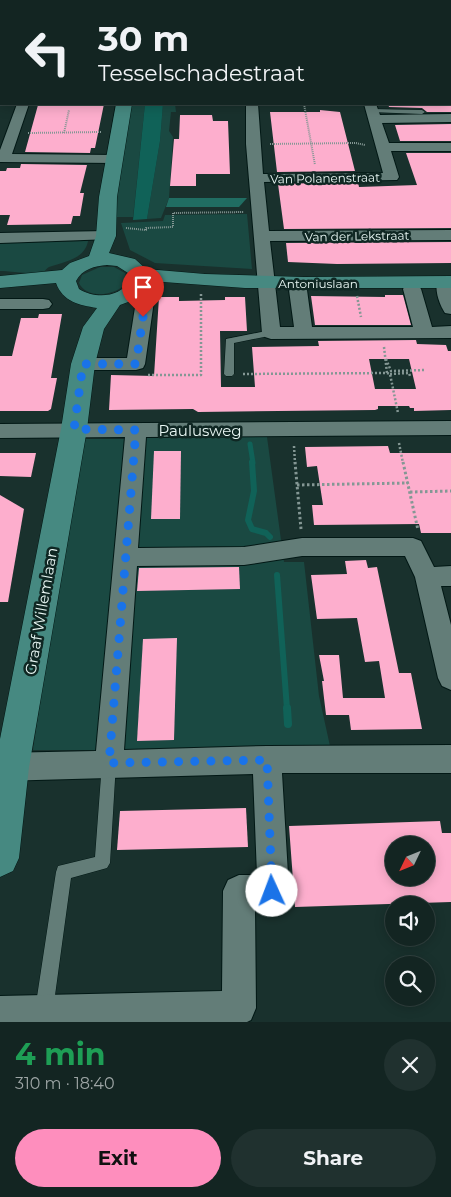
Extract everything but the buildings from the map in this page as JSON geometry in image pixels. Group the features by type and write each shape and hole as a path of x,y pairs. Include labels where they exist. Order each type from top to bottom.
{"street":[{"path":"23,105 2,158 115,159"},
{"path":"107,260 101,246 124,105"},
{"path":"252,105 253,144 271,333 451,332"},
{"path":"372,111 451,118"},
{"name":"Van Polanenstraat","path":"257,178 392,177 372,111"},
{"path":"384,146 451,146"},
{"path":"0,238 105,230"},
{"name":"Van der Lekstraat","path":"263,236 451,235"},
{"path":"8,282 32,284 67,281 79,266 107,260 134,267 141,287 136,364 83,364"},
{"path":"67,281 73,295 103,301 129,294 141,287"},
{"path":"448,282 444,289 451,309"},
{"name":"Antoniuslaan","path":"141,287 266,283 448,282"},
{"path":"412,289 424,332"},
{"path":"298,290 304,333"},
{"name":"Graaf Willemlaan","path":"0,858 6,767 74,429 83,364 94,326 90,321 103,301"},
{"path":"0,304 42,304"},
{"name":"Paulusweg","path":"0,431 74,429 451,428"},
{"path":"109,763 136,430"},
{"path":"125,557 244,556 302,547 413,547 427,577 451,678"},
{"path":"427,577 451,576"},
{"path":"6,767 267,760 451,759"},
{"path":"0,1013 240,1008 239,891 272,891 267,760"}],"lane":[{"path":"372,111 422,112"},
{"path":"229,374 229,341 271,333"},
{"path":"44,1012 64,872 102,863 109,763"}],"path":[{"path":"304,105 317,177"},
{"path":"64,133 69,110"},
{"path":"13,133 120,132"},
{"path":"253,144 356,143 384,146"},
{"path":"105,230 146,230 146,228 173,227 174,213 259,212"},
{"path":"136,364 148,375 201,375 193,285"},
{"path":"356,290 391,371 426,370"},
{"path":"386,359 419,534 413,547"},
{"path":"229,374 409,373 410,376"},
{"path":"292,429 302,547"},
{"path":"297,485 408,483"},
{"path":"410,492 451,491"}],"shaded area":[{"path":"129,105 145,105 133,217 111,217"},
{"path":"145,105 163,105 160,141 147,219 133,220"},
{"path":"163,105 175,105 176,112 171,112 169,131 173,137 169,198 161,218 147,219 160,141"},
{"path":"169,198 247,198 239,207 166,207"},
{"path":"247,214 252,269 155,263 130,250 121,223 163,221 165,215"},
{"path":"88,241 83,252 78,256 49,267 43,272 0,271 0,243"},
{"path":"100,267 114,267 125,273 127,282 110,293 95,294 88,292 79,283 82,275"},
{"path":"267,437 284,562 304,562 319,696 330,746 115,750 142,438"},
{"path":"79,439 127,439 96,750 33,750"}],"waterway":[{"path":"250,444 253,463"},
{"path":"252,462 254,491 248,520 252,529 266,533 270,537"},
{"path":"277,575 287,709"},
{"path":"287,708 288,724"}],"route":[{"path":"143,317 136,364 83,364 74,429 136,430 109,763 267,760 272,891"}]}
